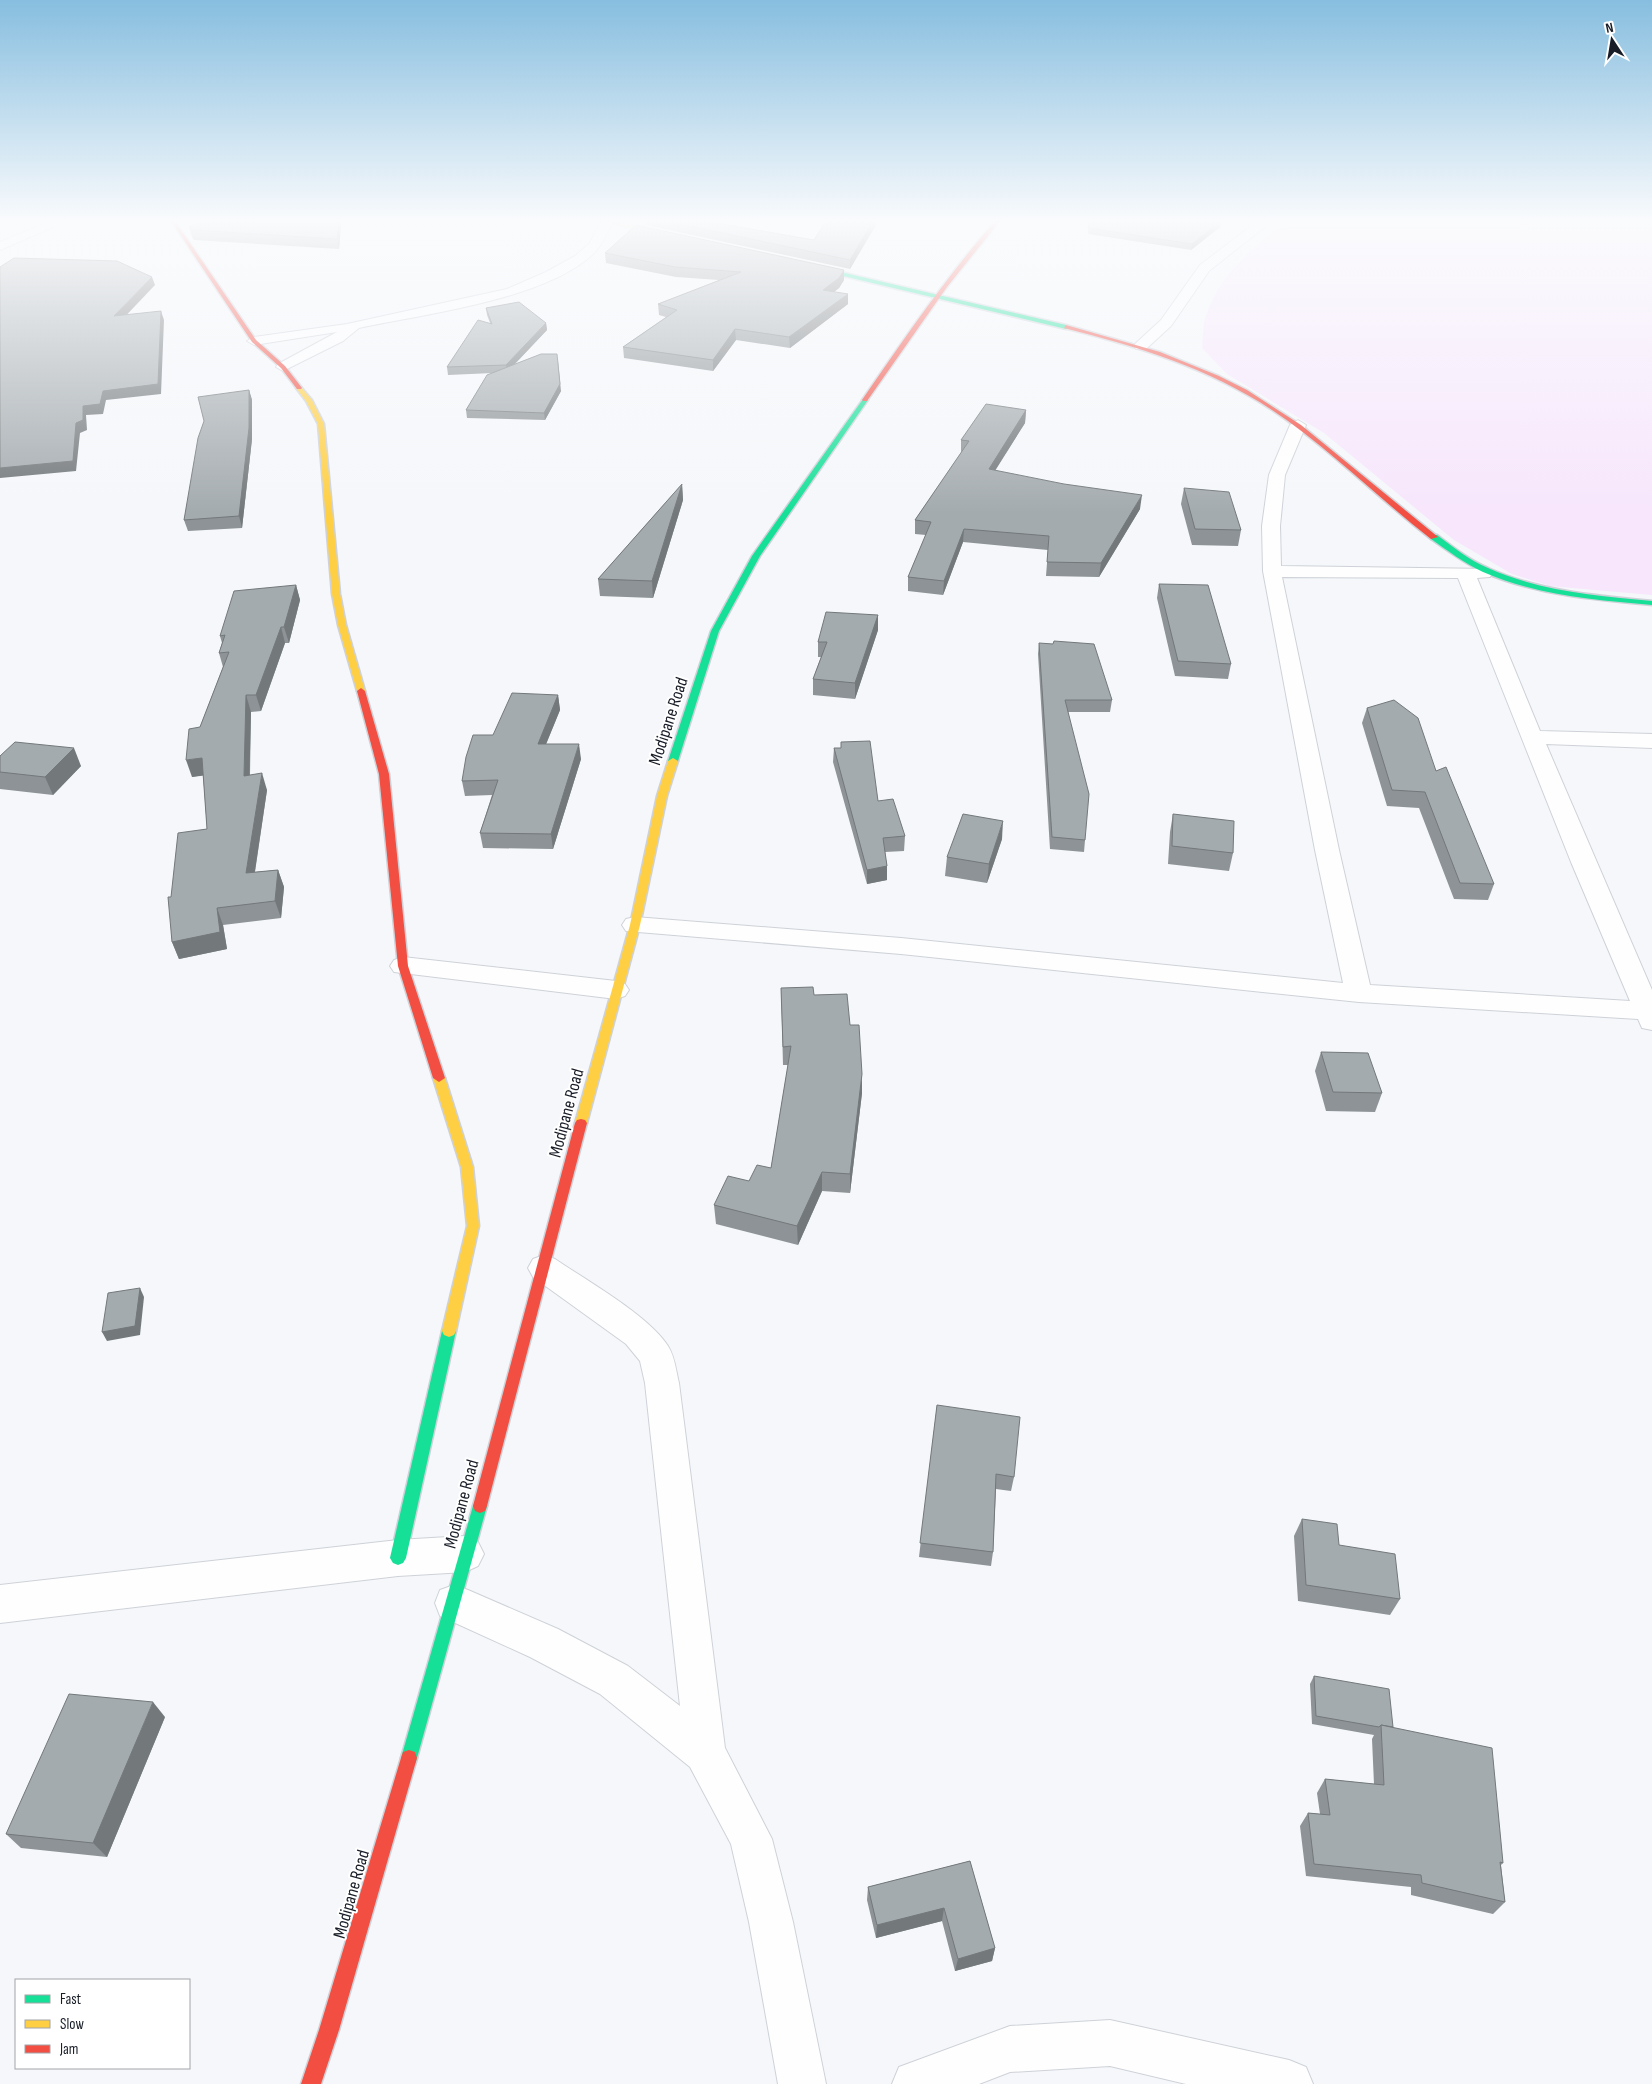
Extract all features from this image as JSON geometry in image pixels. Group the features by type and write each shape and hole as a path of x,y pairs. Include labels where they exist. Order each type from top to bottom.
{"street":[{"path":"239,318 254,341 283,367 309,400 320,424 336,594 342,625 384,774 403,966 467,1167 474,1226 398,1558"},
{"path":"254,341 386,318"},
{"name":"Modipane Road","path":"311,2084 329,2030 454,1603 635,924 662,796 716,631 756,556 922,318"},
{"path":"1031,318 1141,346 1185,361 1219,376 1298,425 1407,517 1460,556 1492,573 1534,587 1581,596 1652,603"},
{"path":"1141,346 1169,318"},
{"path":"283,367 338,338 354,325"},
{"path":"1298,425 1277,475 1271,526 1272,571 1327,850 1359,993"},
{"path":"1272,571 1492,573"},
{"path":"635,924 901,946 1359,993 1651,1014 1582,862 1534,737 1466,574"},
{"path":"1534,737 1652,741"},
{"path":"403,966 616,990"},
{"path":"544,1268 638,1334 656,1356 662,1383 705,1752 751,1839 771,1922 802,2084"},
{"path":"0,1604 398,1558 466,1554"},
{"path":"454,1603 544,1643 614,1680 705,1752"},
{"path":"916,2084 1010,2049 1110,2043 1289,2084"}],"shaded area":[{"path":"1206,318 1652,318 1652,595 1550,586 1512,574 1454,540 1324,433 1227,374 1202,348"}],"building":[{"path":"0,318 161,318 158,384 103,391 100,404 83,406 83,420 76,423 73,461 0,468"},
{"path":"490,318 540,318 546,323 506,365 447,367 478,320 492,324"},
{"path":"665,318 815,318 789,337 735,329 713,360 623,347"},
{"path":"541,354 557,354 560,384 544,413 466,410 487,375"},
{"path":"249,390 249,428 239,516 184,520 198,438 204,421 198,397"},
{"path":"986,404 1026,410 989,469 1064,484 1142,495 1101,563 1047,562 1049,536 964,529 944,581 908,577 931,522 915,520 969,441 961,440"},
{"path":"682,484 652,581 598,579"},
{"path":"1184,488 1229,492 1241,530 1195,529"},
{"path":"1159,584 1208,585 1231,664 1178,661"},
{"path":"296,585 284,627 281,627 256,695 246,695 244,776 262,773 246,873 278,870 275,901 217,908 220,932 172,942 168,897 171,897 178,833 207,829 202,758 186,760 189,729 200,727 229,652 219,653 225,635 220,636 234,591"},
{"path":"826,612 878,615 855,683 813,679 827,642 818,642"},
{"path":"1054,641 1094,644 1112,700 1065,700 1089,794 1085,840 1052,837 1039,643 1053,644"},
{"path":"512,693 558,695 538,744 579,744 551,834 480,833 498,780 462,781 466,757 473,735 493,735"},
{"path":"1394,700 1418,718 1436,771 1446,767 1494,884 1460,883 1425,792 1392,790 1367,708"},
{"path":"870,741 878,801 893,799 905,836 883,838 887,866 867,870 834,748 841,748 841,742"},
{"path":"15,742 74,748 45,777 0,772 0,756"},
{"path":"963,814 1003,821 989,864 947,857"},
{"path":"1173,814 1234,821 1233,853 1172,846"},
{"path":"813,987 814,995 847,994 850,1025 859,1025 862,1074 850,1174 822,1172 797,1226 714,1205 728,1176 749,1181 757,1165 771,1168 791,1046 783,1047 781,988"},
{"path":"1321,1052 1368,1053 1382,1093 1333,1092"},
{"path":"140,1288 135,1326 102,1332 108,1293"},
{"path":"937,1405 1020,1417 1014,1477 996,1474 993,1552 920,1543"},
{"path":"1302,1519 1337,1524 1339,1545 1395,1554 1400,1599 1306,1585"},
{"path":"1314,1676 1389,1689 1393,1727 1381,1725 1379,1727 1316,1716"},
{"path":"69,1694 153,1702 93,1843 6,1834"},
{"path":"1381,1725 1492,1748 1503,1863 1500,1862 1505,1902 1422,1883 1421,1875 1314,1864 1308,1813 1330,1815 1325,1779 1384,1785"},
{"path":"970,1861 995,1948 958,1959 944,1908 877,1925 868,1887"}],"traffic: fast":[{"path":"1029,318 1066,327"},
{"path":"673,761 715,631 756,556 865,400"},
{"path":"1434,537 1478,566 1512,580 1571,594 1652,603"},
{"path":"398,1558 449,1331"},
{"path":"409,1758 480,1506"}],"traffic: slow":[{"path":"299,388 309,400 321,424 336,594 342,625 361,691"},
{"path":"581,1123 635,925 662,796 673,761"},
{"path":"439,1078 467,1167 473,1226 449,1331"}],"traffic: jam":[{"path":"239,318 254,341 283,367 299,388"},
{"path":"865,400 921,318"},
{"path":"1066,327 1158,353 1188,364 1245,391 1299,426 1434,537"},
{"path":"361,691 384,774 403,966 439,1078"},
{"path":"480,1506 581,1123"},
{"path":"311,2084 329,2030 409,1758"}]}
